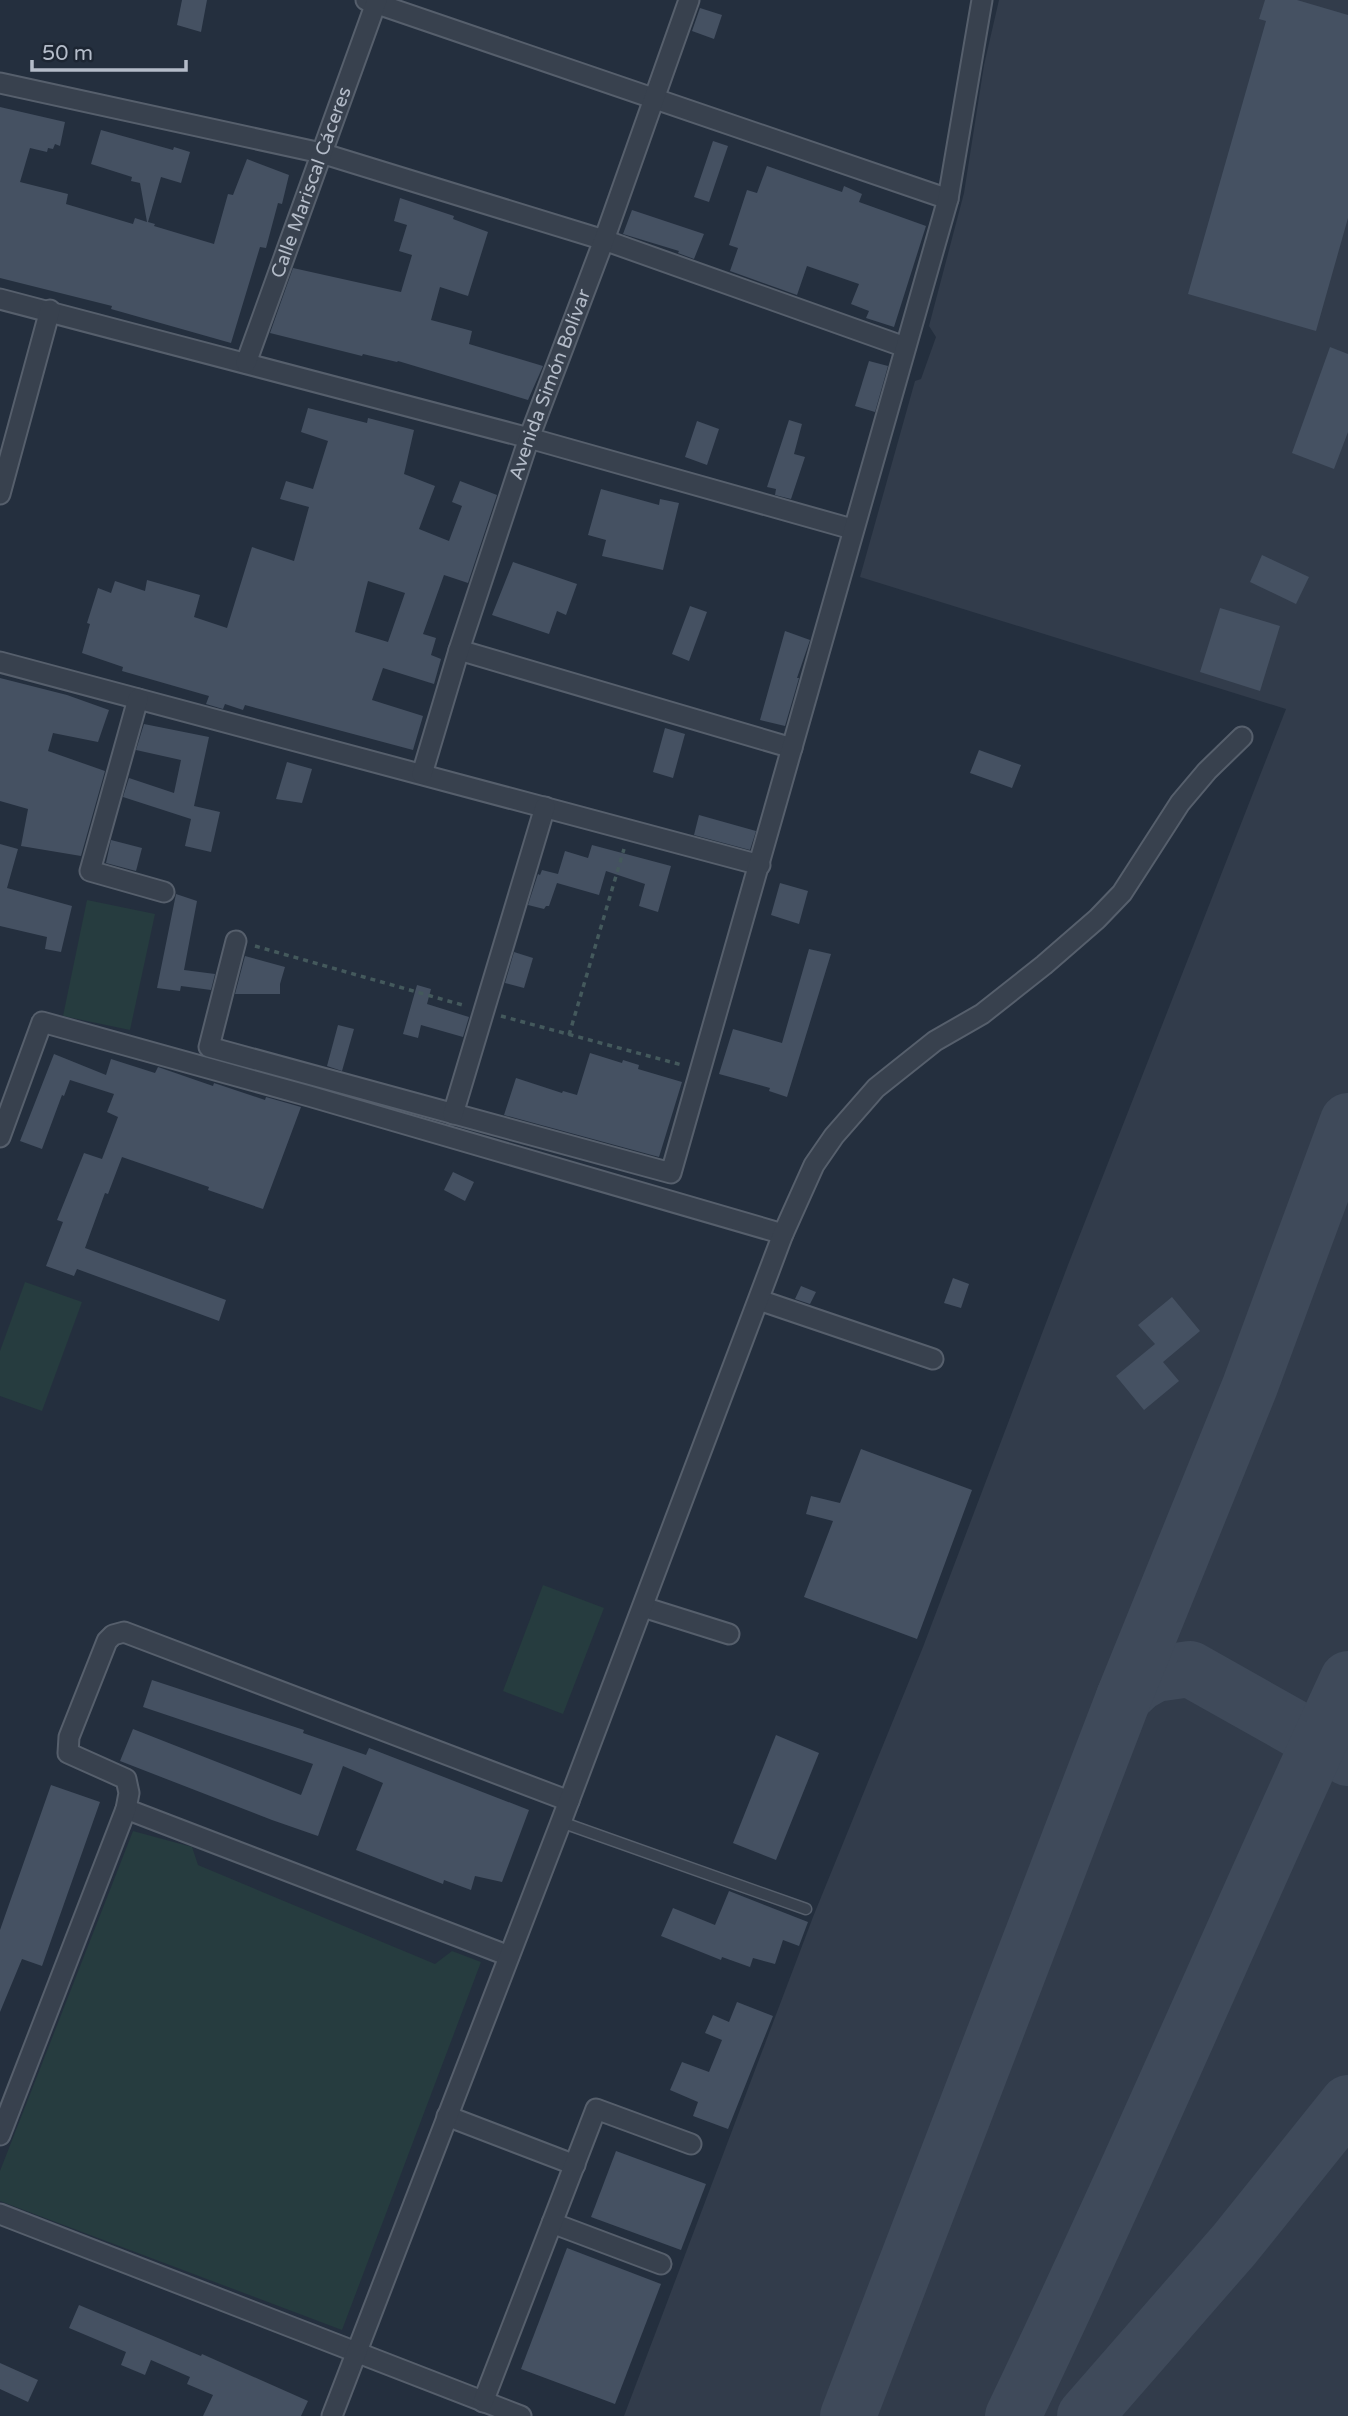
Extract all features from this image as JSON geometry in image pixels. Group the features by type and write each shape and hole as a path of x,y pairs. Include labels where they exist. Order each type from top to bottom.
{"street":[{"name":"Avenida Simón Bolívar","path":"422,774 528,438 604,240 689,0"},
{"path":"236,941 209,1047 671,1173 948,199 982,0"},
{"path":"373,1 948,199"},
{"name":"Calle Mariscal Cáceres","path":"246,363 373,1"},
{"path":"0,83 321,153 604,240 905,347"},
{"path":"0,299 528,438 852,529"},
{"path":"0,494 50,310"},
{"path":"459,650 792,748"},
{"path":"0,662 760,864"},
{"path":"138,699 90,871 164,892"},
{"path":"332,2416 561,1822 783,1234 814,1165 834,1136 876,1088 935,1041 982,1014 1097,919 1122,893 1180,803 1207,771 1242,737"},
{"path":"453,1115 545,807"},
{"path":"0,1137 41,1022 322,1100 783,1234"},
{"path":"759,1300 933,1359"},
{"path":"643,1606 729,1634"},
{"path":"0,2135 126,1809 129,1793 126,1779 68,1753 69,1737 107,1641 113,1635 124,1632 569,1801"},
{"path":"126,1809 509,1956"},
{"path":"483,2402 596,2109 691,2144"},
{"path":"447,2116 575,2165"},
{"path":"0,2214 521,2416"},
{"path":"552,2223 661,2264"}],"lane":[{"path":"561,1822 806,1909"}],"path":[{"path":"569,1035 631,831"}],"shaded area":[{"path":"999,0 1348,0 1348,2416 624,2416 813,1917 923,1647 1068,1265 1286,709 860,577 915,381 921,379 936,337 929,326 964,193 984,65"}],"green space":[{"path":"87,900 155,914 130,1030 63,1016"},
{"path":"25,1282 82,1302 42,1411 0,1396 0,1351"},
{"path":"543,1585 604,1608 563,1714 503,1691"},
{"path":"133,1831 192,1847 198,1865 435,1964 452,1951 481,1962 342,2330 0,2201 0,2171"}],"building":[{"path":"182,0 207,0 201,32 177,25"},
{"path":"1265,0 1297,0 1348,15 1348,218 1316,331 1188,294 1266,21 1259,19"},
{"path":"700,8 722,15 714,39 692,31"},
{"path":"0,107 65,122 60,146 55,144 53,149 48,148 47,152 30,148 20,182 68,194 66,204 133,224 135,218 147,222 140,183 131,181 132,177 91,164 101,130 173,150 174,147 190,152 181,183 161,177 148,222 214,244 228,194 233,195 247,159 289,175 266,248 260,247 231,343 111,309 112,306 0,278"},
{"path":"713,141 728,146 709,202 694,197"},
{"path":"767,166 842,192 844,186 862,194 859,202 926,226 894,327 866,318 869,311 851,304 859,284 807,266 797,295 730,271 738,248 729,245 747,190 757,193"},
{"path":"400,198 454,216 453,219 488,232 468,296 440,287 431,320 472,331 469,344 543,366 528,400 398,361 363,354 362,356 270,333 293,268 401,292 412,255 399,251 407,225 394,221"},
{"path":"632,210 704,234 694,259 678,253 679,251 623,234"},
{"path":"1330,347 1348,354 1348,432 1334,469 1292,453"},
{"path":"869,361 888,366 875,412 855,406"},
{"path":"308,408 367,423 368,418 414,430 404,474 435,486 419,529 449,541 462,506 452,502 460,481 497,495 468,583 444,575 423,634 436,638 431,655 441,659 434,684 383,668 372,700 423,716 413,750 245,705 243,710 225,704 223,709 206,704 209,696 122,671 123,667 82,653 90,624 87,623 98,588 111,593 115,581 145,591 147,580 200,595 194,617 227,628 252,547 294,561 309,507 280,499 286,481 313,489 328,441 301,432","holes":["368,581 405,593 388,642 355,632"]},
{"path":"789,420 802,424 794,454 805,457 791,499 775,495 776,489 767,487"},
{"path":"697,421 719,429 707,465 685,457"},
{"path":"601,489 659,505 660,499 679,503 663,570 602,556 606,540 588,535"},
{"path":"1262,555 1309,577 1296,604 1250,582"},
{"path":"513,562 577,584 566,615 557,611 549,634 492,615"},
{"path":"690,606 707,612 689,661 672,654"},
{"path":"1220,608 1280,626 1260,691 1200,672"},
{"path":"785,631 810,640 785,726 760,720"},
{"path":"0,678 67,695 109,710 98,742 53,733 48,751 105,771 81,856 21,846 28,809 0,801"},
{"path":"144,724 209,737 194,806 220,812 211,852 185,846 191,819 123,797 129,778 174,793 181,760 136,750"},
{"path":"665,728 685,734 673,778 653,772"},
{"path":"979,750 1021,765 1012,788 970,773"},
{"path":"287,762 312,769 302,803 276,799"},
{"path":"699,815 756,831 750,850 694,835"},
{"path":"111,840 142,848 136,871 106,863"},
{"path":"0,844 18,849 7,888 72,906 61,952 45,949 47,937 0,926"},
{"path":"592,845 671,866 658,912 639,906 645,884 606,871 599,895 557,883 549,906 544,909 528,905 538,874 540,875 542,870 558,874 565,851 588,858"},
{"path":"780,883 808,891 799,924 771,915"},
{"path":"176,894 197,901 184,970 215,974 211,990 181,986 180,991 157,988"},
{"path":"809,949 831,954 787,1097 769,1091 770,1088 719,1074 733,1029 782,1043"},
{"path":"514,952 533,958 524,988 505,983"},
{"path":"245,956 285,967 280,994 235,994"},
{"path":"417,985 431,989 427,1004 469,1017 463,1037 421,1025 418,1038 403,1034"},
{"path":"338,1025 354,1029 342,1071 327,1066"},
{"path":"590,1053 622,1063 623,1060 639,1065 638,1069 682,1082 659,1157 504,1115 516,1078 562,1093 563,1091 577,1095"},
{"path":"54,1054 106,1075 111,1059 155,1073 158,1067 213,1086 214,1083 265,1100 266,1097 301,1107 263,1209 122,1157 108,1194 105,1193 85,1248 226,1300 219,1321 77,1269 74,1276 46,1266 63,1222 57,1220 84,1153 102,1159 118,1117 107,1112 114,1094 70,1080 42,1149 20,1141"},
{"path":"453,1172 474,1182 465,1201 444,1190"},
{"path":"953,1278 969,1284 961,1308 944,1303"},
{"path":"801,1286 816,1292 810,1304 795,1299"},
{"path":"1172,1297 1200,1331 1163,1362 1179,1381 1144,1410 1116,1376 1155,1344 1138,1325"},
{"path":"861,1449 972,1490 917,1639 804,1597 833,1521 806,1514 811,1496 840,1503"},
{"path":"152,1680 304,1730 303,1733 366,1755 369,1748 529,1810 502,1882 475,1876 471,1890 444,1880 443,1884 356,1850 383,1783 343,1766 318,1836 120,1761 133,1729 301,1795 313,1764 143,1707"},
{"path":"776,1735 819,1753 776,1860 733,1843"},
{"path":"51,1785 100,1802 42,1966 22,1959 0,2012 0,1930"},
{"path":"729,1891 808,1922 799,1946 783,1940 775,1964 753,1958 750,1967 722,1957 721,1960 661,1936 673,1908 715,1925"},
{"path":"737,2002 773,2016 728,2129 693,2116 698,2102 670,2090 682,2062 709,2072 722,2040 705,2033 713,2015 729,2022"},
{"path":"616,2151 706,2184 681,2250 591,2217"},
{"path":"567,2248 661,2284 615,2404 521,2369"},
{"path":"79,2305 201,2356 202,2354 308,2401 301,2416 203,2416 213,2395 187,2384 190,2377 151,2360 145,2375 121,2365 126,2352 69,2328"},
{"path":"0,2363 38,2380 28,2402 0,2389"}],"taxiway":[{"path":"848,2416 1124,1697 1250,1386 1348,1121"},
{"path":"1124,1697 1139,1683 1155,1674 1190,1669 1348,1758"},
{"path":"1013,2416 1099,2232 1348,1679"},
{"path":"1085,2416 1234,2245 1348,2103"}]}
